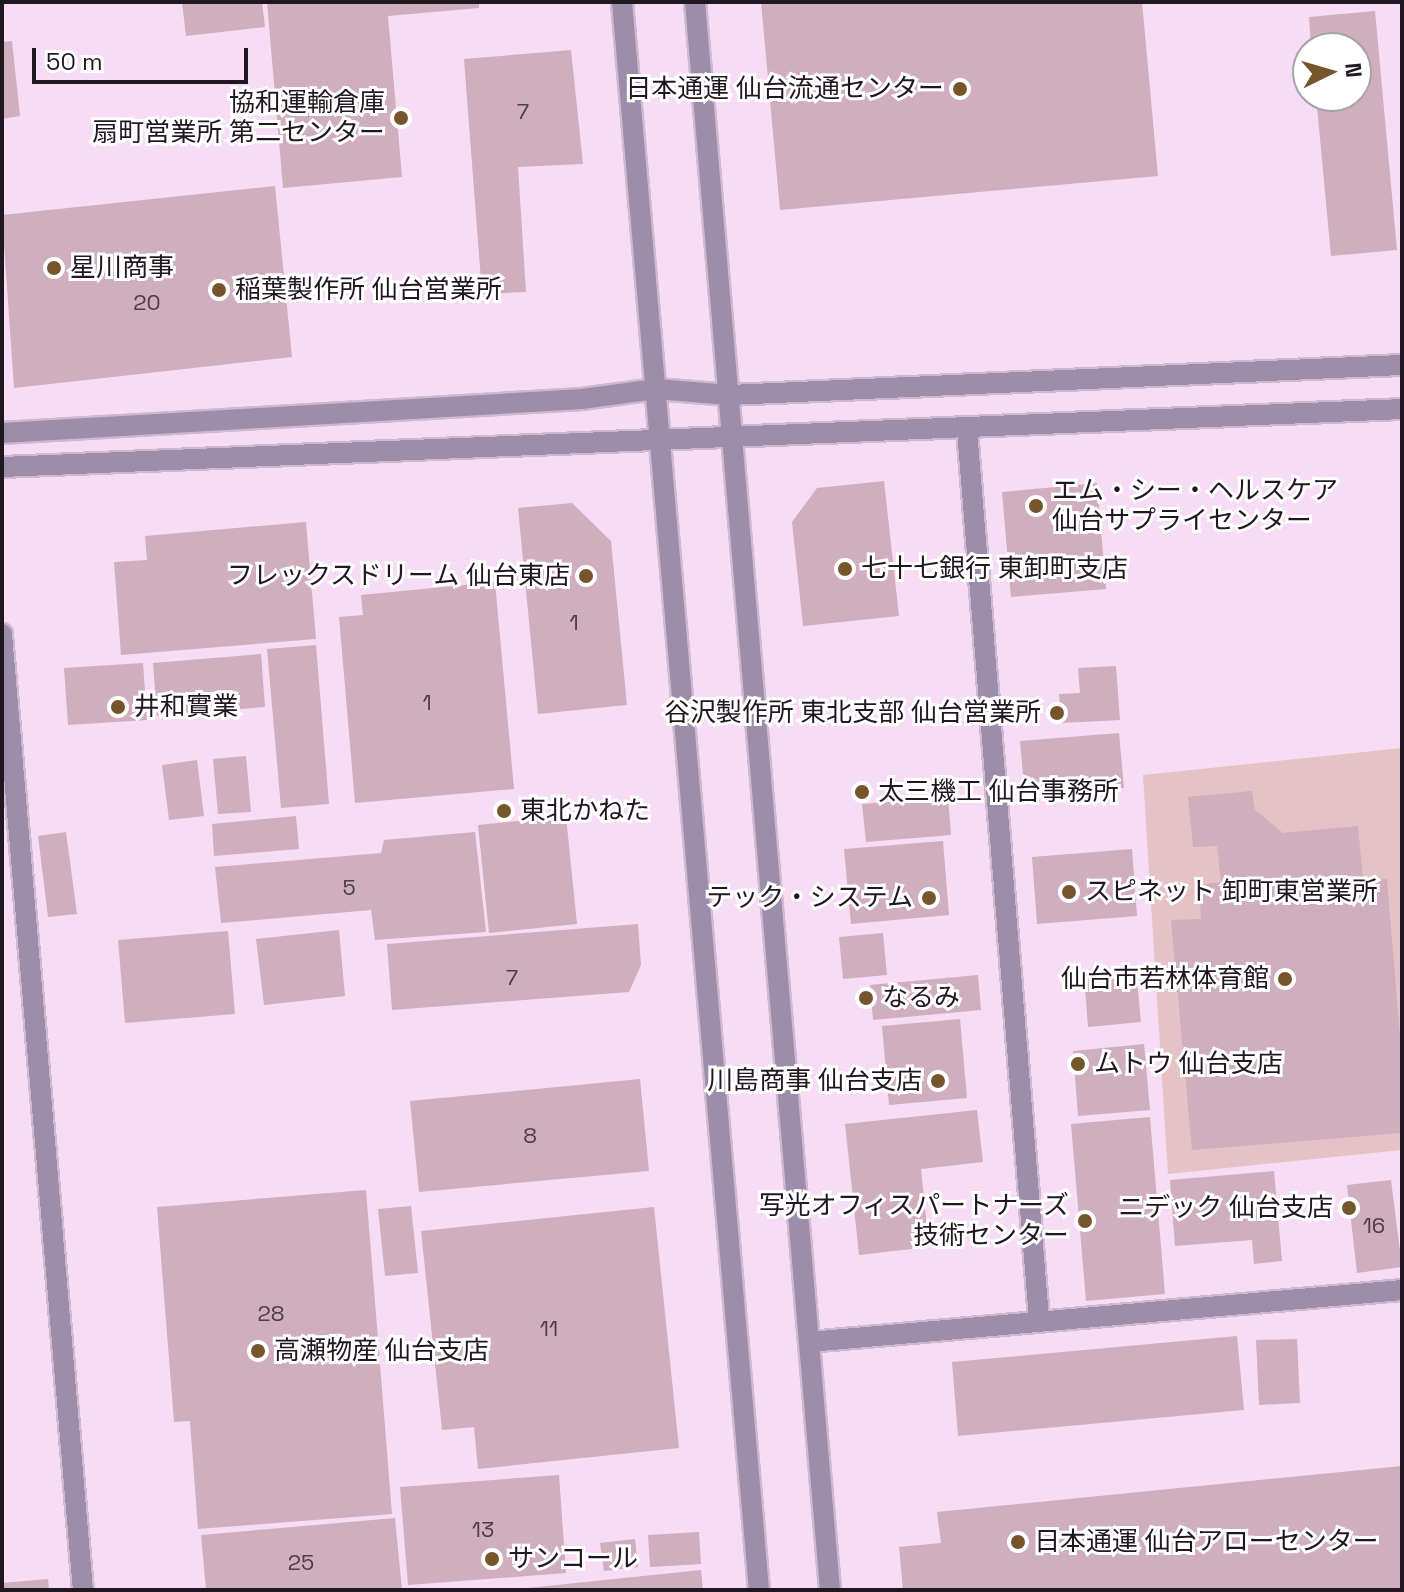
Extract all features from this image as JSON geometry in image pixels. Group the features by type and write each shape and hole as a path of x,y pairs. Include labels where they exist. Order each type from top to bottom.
{"street":[{"path":"622,2 759,1590"},
{"path":"695,2 830,1590"},
{"path":"2,433 582,399 656,389 730,395 1402,365"},
{"path":"2,467 659,437 967,430 1402,409"},
{"path":"967,430 1039,1320"},
{"path":"2,634 83,1590"},
{"path":"809,1342 1402,1290"}],"shaded area":[{"path":"1402,748 1402,1150 1168,1174 1143,775"}],"building":[{"path":"182,2 262,2 265,27 186,36"},
{"path":"267,2 479,2 479,8 388,16 402,177 283,188"},
{"name":"日本通運 仙台流通センター","path":"761,2 1142,2 1158,176 780,210"},
{"path":"1375,11 1397,250 1331,256 1318,112 1372,112 1372,32 1310,32 1309,17"},
{"path":"12,41 20,116 2,119 2,42"},
{"path":"571,50 583,164 518,167 526,292 482,294 464,59"},
{"path":"275,186 292,357 14,388 2,215"},
{"name":"七十七銀行 東卸町支店","path":"884,481 899,616 803,626 792,522 817,488"},
{"path":"1097,483 1106,589 1011,597 1002,492"},
{"path":"572,503 611,541 627,705 538,714 518,508"},
{"path":"306,522 316,639 121,655 114,562 147,560 145,536"},
{"path":"495,582 514,789 355,803 339,617 363,615 361,595"},
{"path":"316,645 329,804 281,808 267,649"},
{"path":"261,654 265,707 157,716 153,663"},
{"path":"143,663 147,720 68,725 64,668"},
{"path":"1116,666 1120,720 1061,723 1059,694 1080,693 1078,668"},
{"path":"1119,733 1124,788 1025,796 1020,741"},
{"path":"246,756 251,812 218,814 213,759"},
{"path":"197,760 204,816 169,820 162,765"},
{"path":"1252,791 1255,810 1283,833 1358,826 1365,901 1372,900 1372,880 1387,879 1402,1060 1402,1133 1192,1150 1171,920 1201,919 1199,885 1221,882 1217,846 1193,847 1188,797"},
{"path":"948,797 951,835 866,842 862,804"},
{"path":"296,816 299,849 214,856 212,824"},
{"path":"566,816 577,924 489,933 478,825"},
{"path":"66,832 77,914 48,917 38,836"},
{"path":"475,832 486,932 375,940 371,910 221,923 215,867 381,853 384,840"},
{"path":"943,841 949,915 851,924 844,849"},
{"path":"1132,849 1137,916 1037,924 1032,857"},
{"path":"638,924 641,965 629,992 392,1010 387,944"},
{"path":"339,930 345,996 264,1005 256,939"},
{"path":"228,931 235,1014 125,1023 118,940"},
{"path":"883,933 887,975 843,979 839,937"},
{"path":"1136,969 1141,1022 1088,1027 1084,974"},
{"path":"978,975 981,1010 873,1020 870,985"},
{"path":"960,1019 967,1098 889,1105 882,1026"},
{"path":"1144,1044 1150,1110 1078,1116 1073,1051"},
{"path":"640,1079 649,1171 419,1192 410,1101"},
{"path":"977,1110 983,1162 921,1169 929,1247 859,1255 845,1124"},
{"path":"1150,1117 1165,1294 1086,1301 1071,1124"},
{"path":"1274,1171 1282,1261 1254,1264 1252,1240 1175,1246 1170,1180"},
{"path":"1391,1180 1402,1267 1357,1273 1347,1185"},
{"path":"366,1190 392,1514 198,1529 190,1421 174,1422 157,1207"},
{"path":"411,1206 418,1273 385,1276 378,1209"},
{"path":"654,1207 679,1448 478,1469 474,1427 442,1430 421,1231"},
{"path":"1237,1336 1244,1410 958,1436 952,1362"},
{"path":"1297,1339 1300,1403 1259,1405 1256,1340"},
{"path":"1402,1466 1402,1590 903,1590 899,1547 941,1543 937,1512"},
{"path":"559,1475 566,1573 408,1585 400,1487"},
{"path":"395,1518 402,1590 206,1590 201,1535"},
{"path":"699,1532 701,1564 650,1567 648,1535"},
{"path":"635,1539 638,1567 604,1571 600,1543"},
{"path":"701,1570 703,1590 528,1588"},
{"path":"48,1579 49,1590 2,1590 2,1583"}],"place":[{"name":"日本通運 仙台流通センター","path":"960,89"},
{"name":"協和運輸倉庫 扇町営業所 第二センター","path":"401,118"},
{"name":"星川商事","path":"54,268"},
{"name":"稲葉製作所 仙台営業所","path":"219,290"},
{"name":"エム・シー・ヘルスケア 仙台サプライセンター","path":"1036,506"},
{"name":"七十七銀行 東卸町支店","path":"845,569"},
{"name":"フレックスドリーム 仙台東店","path":"586,576"},
{"name":"井和實業","path":"118,707"},
{"name":"谷沢製作所 東北支部 仙台営業所","path":"1057,713"},
{"name":"太三機工 仙台事務所","path":"862,792"},
{"name":"東北かねた","path":"504,811"},
{"name":"スピネット 卸町東営業所","path":"1069,892"},
{"name":"テック・システム","path":"929,898"},
{"name":"仙台市若林体育館","path":"1285,979"},
{"name":"なるみ","path":"866,998"},
{"name":"ムトウ 仙台支店","path":"1078,1064"},
{"name":"川島商事 仙台支店","path":"938,1081"},
{"name":"ニデック 仙台支店","path":"1349,1208"},
{"name":"写光オフィスパートナーズ 技術センター","path":"1085,1221"},
{"name":"高瀬物産 仙台支店","path":"258,1351"},
{"name":"日本通運 仙台アローセンター","path":"1018,1542"},
{"name":"サンコール","path":"492,1559"}]}
